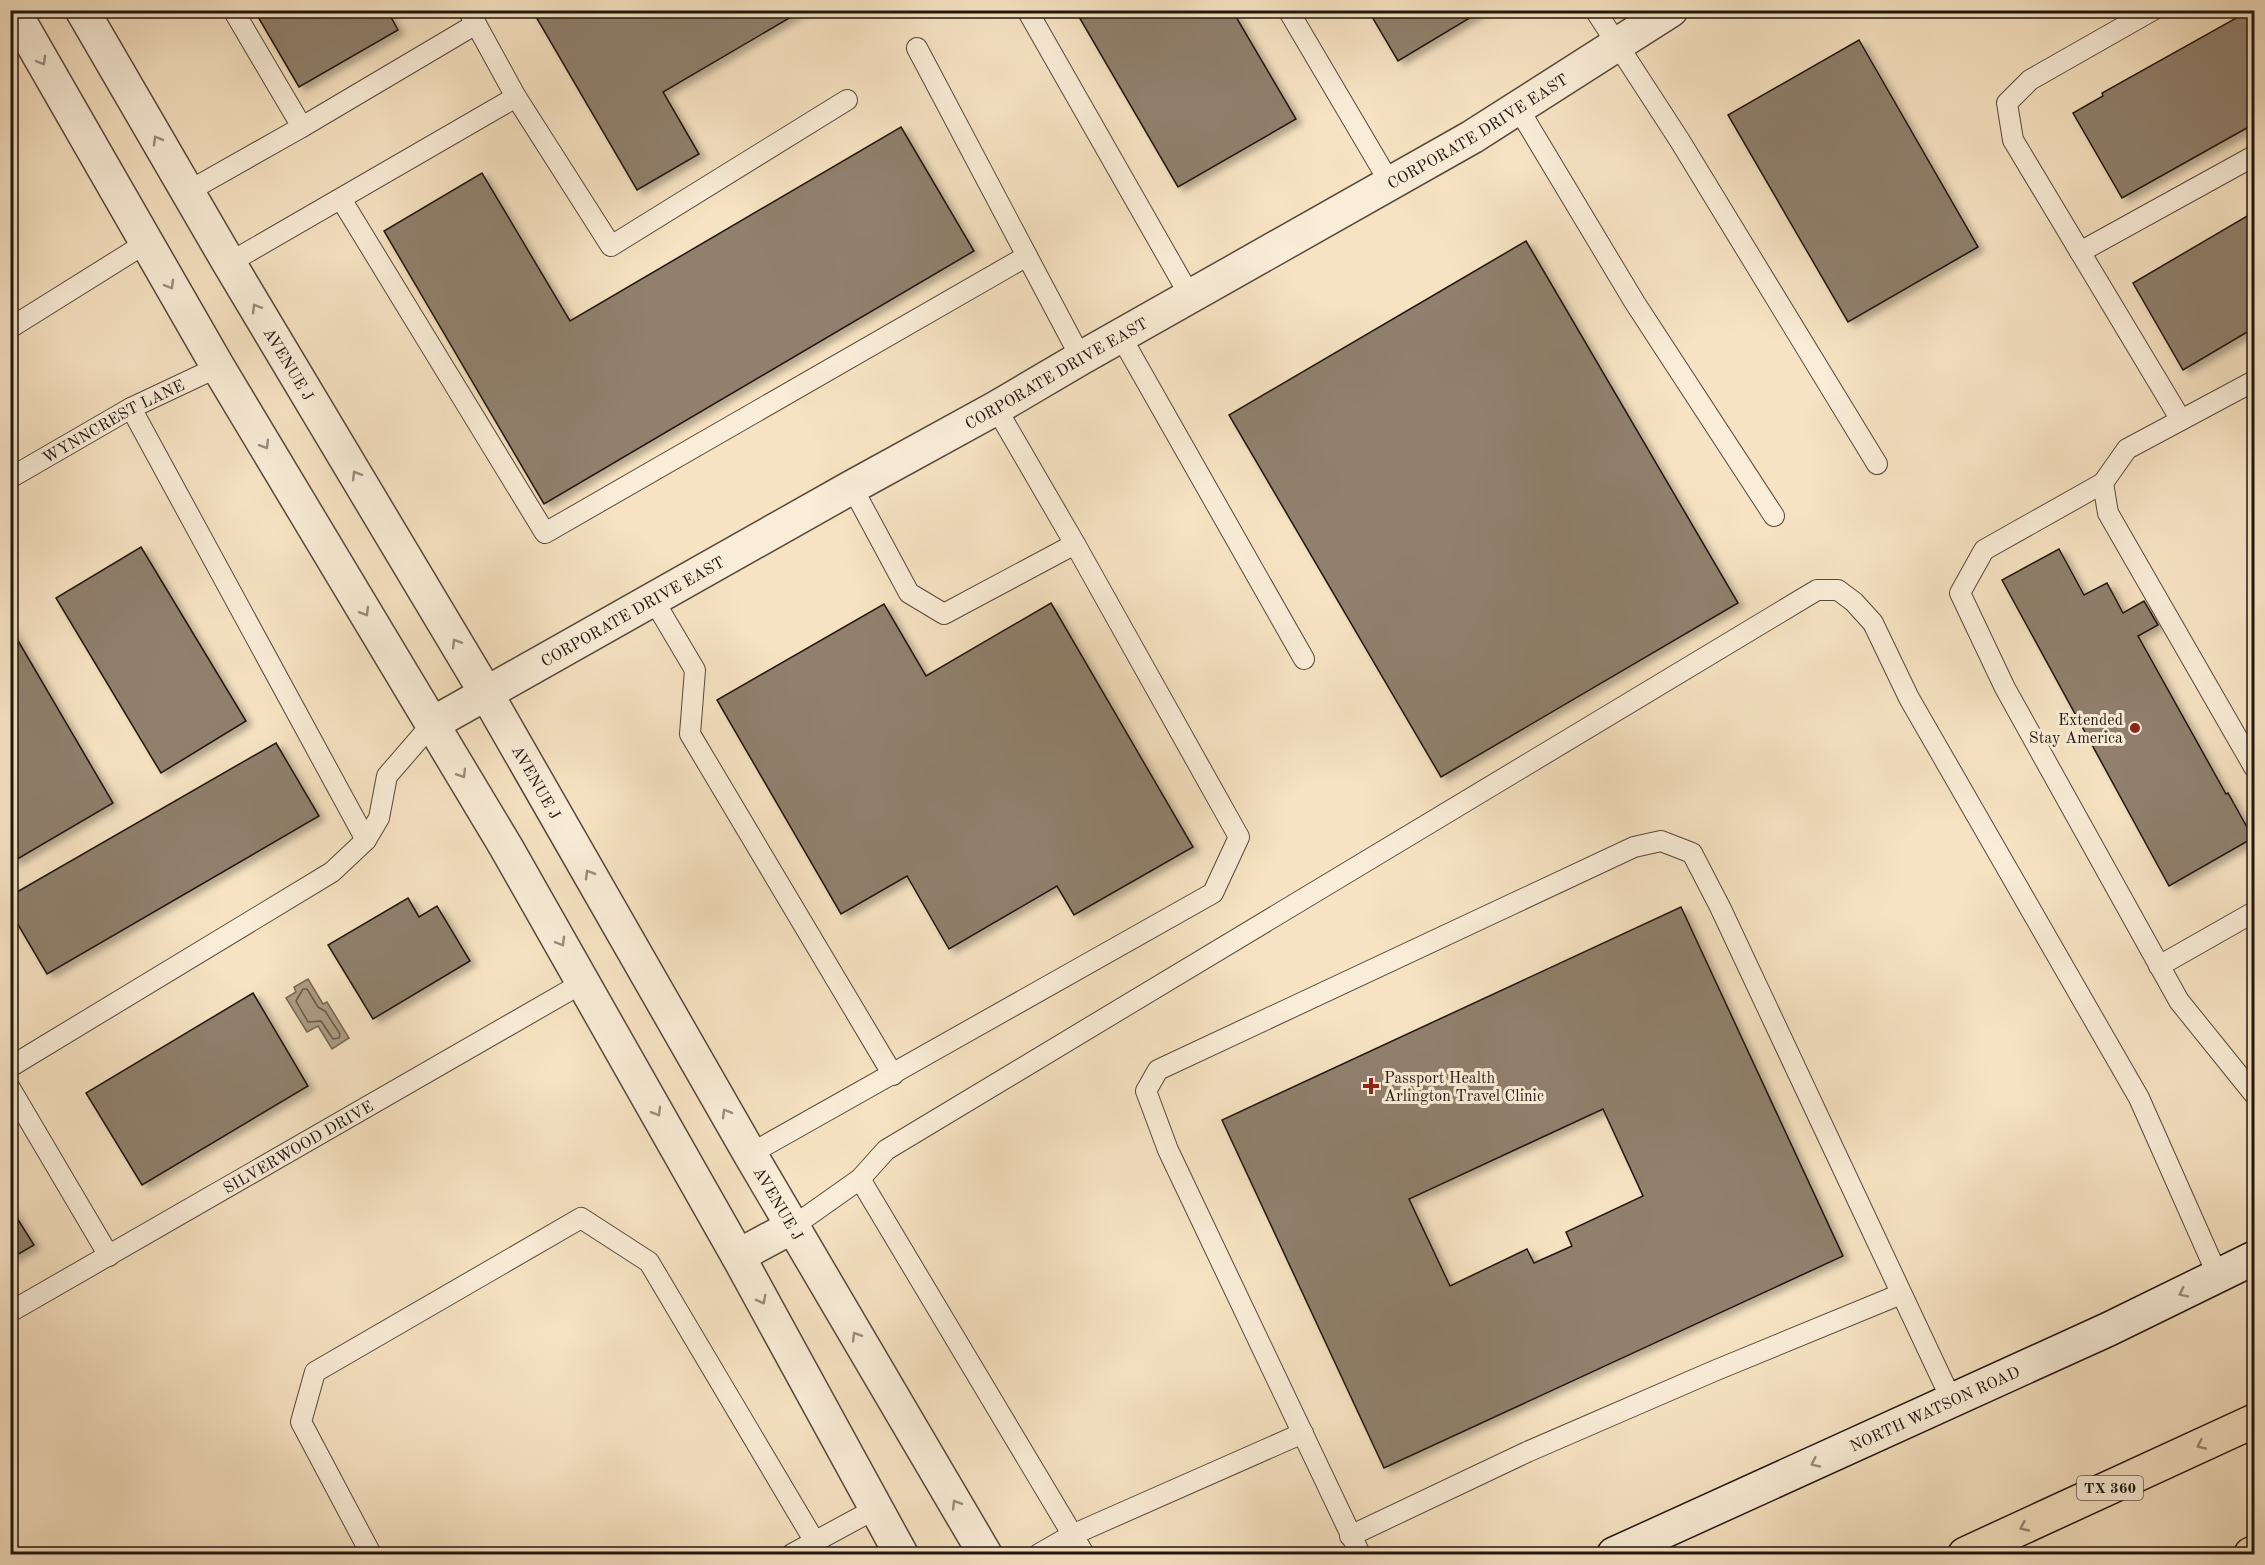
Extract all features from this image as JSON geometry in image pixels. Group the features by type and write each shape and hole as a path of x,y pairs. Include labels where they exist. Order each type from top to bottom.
{"highway":[{"name":"TX 360","path":"1965,1554 2254,1421"}],"street":[{"path":"13,10 218,367 584,982 738,1256 901,1554"},
{"name":"AVENUE J","path":"82,10 187,192 486,693 792,1227 985,1554"},
{"name":"CORPORATE DRIVE EAST","path":"432,724 996,408 1120,335 1472,136 1671,10"},
{"path":"738,1256 792,1227"},
{"name":"NORTH WATSON ROAD","path":"1614,1554 2109,1329 2254,1258"}],"lane":[{"path":"233,10 302,128"},
{"path":"1027,10 1190,296"},
{"path":"1288,10 1390,183"},
{"path":"1595,10 1680,141 1877,465"},
{"path":"2153,10 2030,80 2007,104 2013,140 2181,420"},
{"path":"187,192 302,128 472,17 516,97 611,246 846,100"},
{"path":"917,48 1081,358"},
{"path":"230,263 516,97"},
{"path":"1518,108 1635,303 1774,516"},
{"path":"2080,252 2254,156"},
{"path":"341,199 545,533 1027,256"},
{"path":"10,328 146,243"},
{"path":"1120,335 1304,659"},
{"name":"WYNNCREST LANE","path":"10,478 131,408 218,367"},
{"path":"2254,381 2127,449 2103,483 1984,550 1960,593 2005,688 2179,1001 2254,1094"},
{"path":"131,408 366,840"},
{"path":"750,1154 1213,893 1239,837 996,408"},
{"path":"2103,483 2108,513 2254,767"},
{"path":"852,487 909,593 944,614 1075,544"},
{"path":"792,1227 860,1179 885,1150 1817,590 1838,590 1854,602 1873,623 1909,698 2139,1098 2218,1276"},
{"path":"653,599 694,670 690,734 893,1075"},
{"path":"10,1067 332,872 366,840 379,818 387,776 432,724"},
{"path":"1360,1554 1164,1141 1146,1091 1158,1070 1634,847 1661,841 1692,853 1720,907 1952,1401"},
{"path":"2159,966 2254,912"},
{"name":"SILVERWOOD DRIVE","path":"10,1312 584,982"},
{"path":"10,1088 108,1256"},
{"path":"860,1179 1084,1554"},
{"path":"371,1554 301,1422 315,1372 581,1218 649,1263 814,1542"},
{"path":"1350,1536 1527,1452 1901,1294"},
{"path":"1039,1554 1072,1535 1303,1433"},
{"path":"792,1554 875,1509"}],"water":[{"path":"308,979 323,1004 327,1002 349,1038 332,1049 318,1026 307,1032 286,998 296,992 294,987"}],"building":[{"path":"254,10 387,10 398,30 299,87"},
{"path":"532,10 803,10 663,92 699,154 637,190"},
{"path":"1075,10 1232,10 1296,119 1178,187"},
{"path":"1368,10 1483,10 1398,61"},
{"path":"2237,10 2254,10 2254,124 2122,198 2073,113 2103,96 2102,93 2240,16"},
{"path":"1859,40 1978,247 1848,322 1728,115"},
{"path":"901,127 974,251 544,504 384,231 482,173 570,321"},
{"path":"2254,212 2254,328 2183,370 2133,283"},
{"path":"1526,241 1738,603 1441,777 1229,415"},
{"path":"141,547 246,721 161,773 56,598"},
{"name":"Extended Stay America","path":"2059,549 2084,595 2107,583 2123,613 2144,601 2158,625 2138,636 2253,838 2169,886 2002,580"},
{"path":"1051,603 1193,847 1074,915 1057,886 949,949 907,876 841,914 717,700 884,604 926,676"},
{"path":"10,627 113,803 14,861 10,855"},
{"path":"276,743 319,816 47,974 10,911 10,896"},
{"path":"408,898 419,917 437,906 470,961 373,1019 328,945"},
{"path":"1681,907 1843,1256 1384,1468 1222,1120","holes":["1603,1109 1643,1196 1566,1232 1572,1246 1534,1263 1527,1249 1450,1286 1409,1199"]},
{"path":"253,993 308,1086 142,1185 86,1093"},
{"path":"10,1207 34,1245 10,1259"}],"place":[{"name":"Extended Stay America","path":"2135,728"},
{"name":"Passport Health Arlington Travel Clinic","path":"1371,1086"}]}
